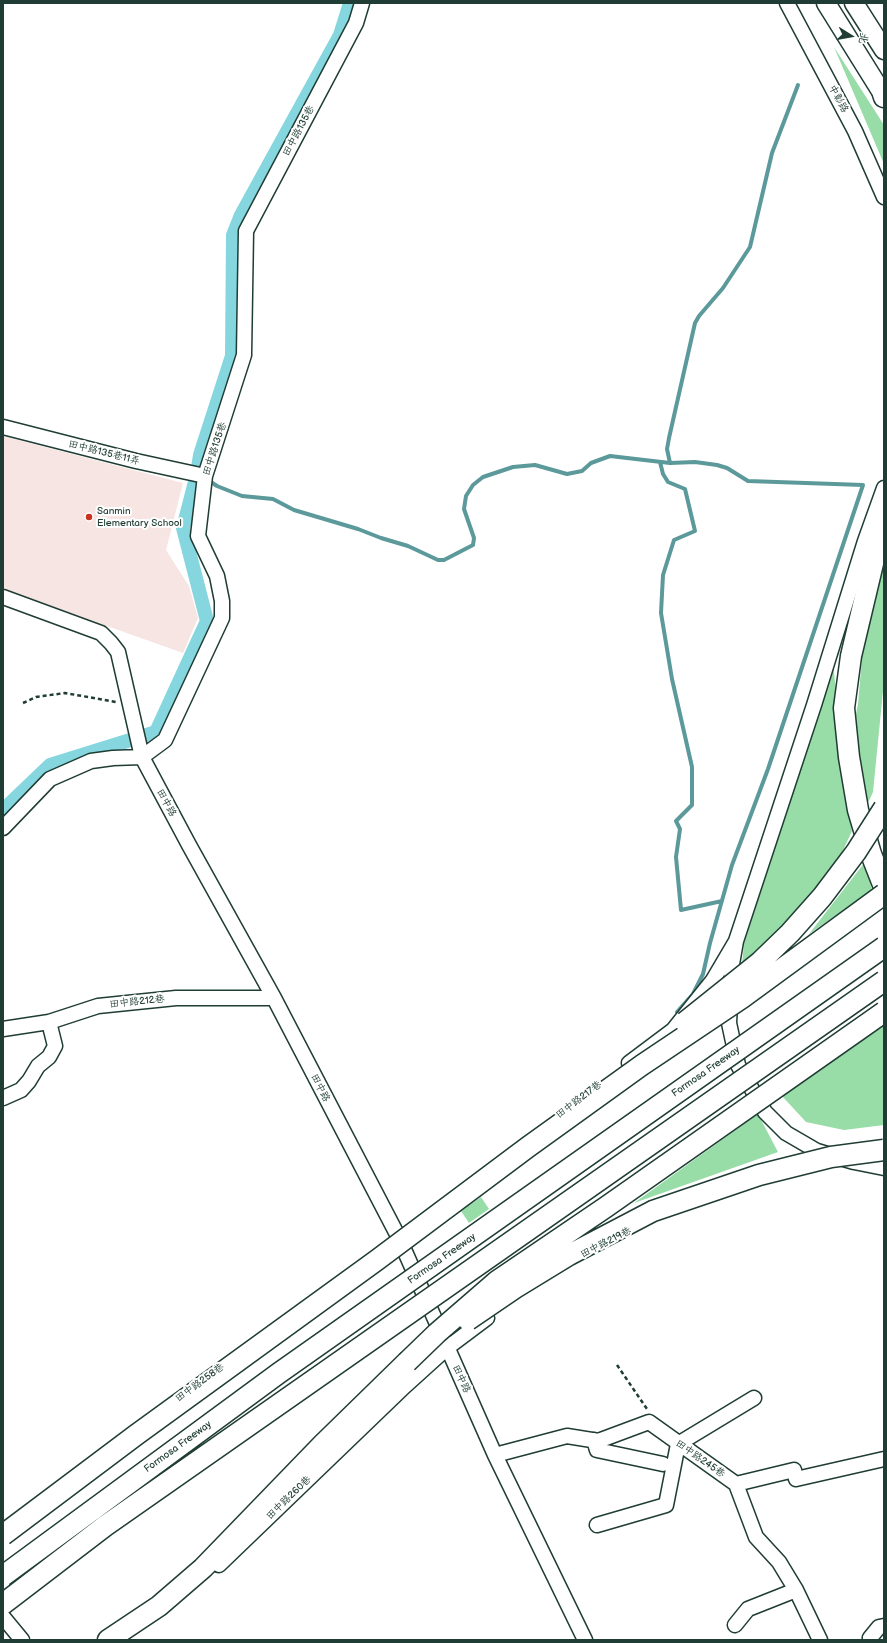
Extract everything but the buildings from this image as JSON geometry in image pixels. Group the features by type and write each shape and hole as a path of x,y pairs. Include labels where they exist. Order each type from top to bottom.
{"highway":[{"path":"884,517 851,656 844,708 849,757 858,810 871,854 884,887"},
{"path":"642,1065 688,1019 760,962 790,933 822,897 856,852 884,808"},
{"path":"3,1535 136,1435 642,1065 742,998 884,894"},
{"name":"Formosa Freeway","path":"3,1576 279,1373 884,947"},
{"path":"3,1604 106,1526 884,981"},
{"path":"108,1640 159,1606 203,1568 322,1445 437,1332 497,1281 884,1012"},
{"path":"407,1362 515,1288 570,1255 653,1211 759,1175 831,1157 884,1150"}],"main road":[{"path":"826,3 884,96"},
{"path":"854,3 884,50"}],"street":[{"name":"田中路135巷","path":"141,751 165,740 222,618 222,601 217,576 198,536 205,476 244,355 246,231 356,23 362,3"},
{"name":"中彰路","path":"787,3 855,130 879,182 884,197"},
{"name":"田中路135巷11弄","path":"3,427 136,461 205,476"},
{"path":"884,488 865,541 814,705 736,941 732,964 730,1023 738,1065 765,1112 786,1133 818,1151 854,1162 884,1168"},
{"name":"田中路","path":"3,597 101,633 118,652 141,751 189,845 274,998 399,1238 446,1348 495,1455 585,1640"},
{"path":"3,828 50,779 91,761 113,758 141,751"},
{"name":"田中路217巷","path":"399,1238 673,1030 713,980 736,941"},
{"name":"田中路212巷","path":"3,1029 49,1022 98,1006 176,998 274,998"},
{"path":"3,1098 20,1090 29,1081 38,1066 49,1056 55,1046 49,1022"},
{"name":"田中路219巷","path":"446,1348 547,1273 635,1229 784,1173"},
{"name":"田中路258巷","path":"3,1529 399,1238"},
{"name":"田中路260巷","path":"124,1640 148,1625 199,1583 446,1348"},
{"path":"597,1525 666,1505 678,1444 754,1398"},
{"path":"495,1455 567,1436 598,1441 649,1422"},
{"name":"田中路245巷","path":"649,1422 736,1484"},
{"path":"594,1440 597,1450 663,1464"},
{"path":"820,1640 796,1590 779,1562 756,1537 736,1484 794,1470 796,1479 884,1459"},
{"path":"735,1625 748,1609 796,1590"},
{"path":"3,1617 22,1640"},
{"path":"870,1640 879,1627 884,1626"}],"path":[{"path":"22,704 36,697 66,693 130,704"},
{"path":"617,1365 646,1406 650,1415 649,1422"}],"shaded area":[{"name":"Sanmin Elementary School","path":"3,436 183,483 166,550 189,586 198,618 183,653 3,589"}],"green space":[{"path":"834,47 884,125 884,164"},
{"path":"884,538 884,681 873,792 869,801 862,807 853,728 858,704 863,646"},
{"path":"833,664 852,831 839,859 794,919 742,965 745,933"},
{"path":"865,862 872,890 809,934"},
{"path":"884,1026 884,1125 844,1130 806,1122 782,1096"},
{"path":"758,1114 778,1152 634,1203"},
{"path":"481,1197 489,1209 469,1223 461,1211"}],"waterway":[{"path":"3,810 50,765 156,732 207,621 183,528 197,474 200,455 232,356 233,235 241,215 340,35 350,3"},
{"path":"670,463 667,449 695,323 699,316 723,288 750,247 772,153 798,85"},
{"path":"208,480 217,486 242,496 273,499 294,510 408,546 438,560 444,560 473,545 474,538 464,509 466,496 473,485 483,477 513,467 535,465 567,474 582,471 591,463 610,456 670,463 695,462 717,465 727,468 748,481 863,485 768,769 732,865 710,943 703,974 693,994 677,1012"},
{"path":"660,462 663,474 668,482 685,489 695,531 674,540 663,575 661,613 672,679 692,767 692,805 676,821 680,829 676,857 681,910 722,901"}],"place":[{"name":"Sanmin Elementary School","path":"89,517"}]}
